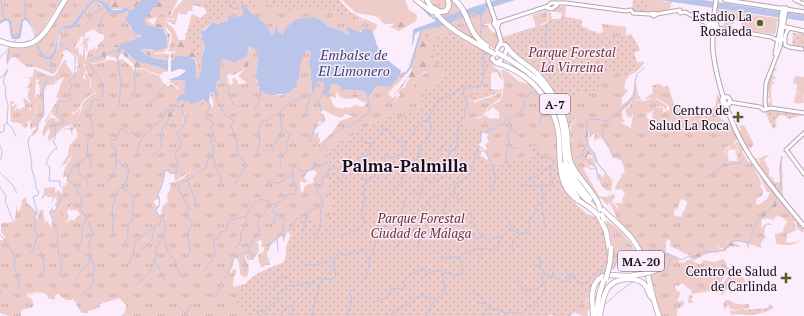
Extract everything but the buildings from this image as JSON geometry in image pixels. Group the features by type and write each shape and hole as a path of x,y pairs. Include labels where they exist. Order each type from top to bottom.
{"highway":[{"path":"2,41 21,45 30,43 42,36 48,30 64,0"},
{"path":"416,0 440,18"},
{"name":"A-7","path":"428,0 440,18 448,24 531,74 544,87 554,102 562,125 566,166 569,176 576,189 600,214 608,232 610,262 605,277 597,316"},
{"name":"A-7","path":"428,0 440,18"},
{"path":"432,6 438,12 444,12 449,8 448,0"},
{"path":"454,0 462,8 475,36 494,51"},
{"path":"506,46 536,73 550,89 561,109 565,124 571,164 576,173 591,191 600,214"},
{"name":"A-7","path":"494,51 535,80 542,88 555,110 561,138 563,160 567,174 576,191 600,214 610,248"},
{"path":"499,62 521,74 533,84 550,107 555,120 565,176"},
{"path":"565,124 570,168 578,184 590,199"},
{"path":"561,138 562,163 565,176 578,199"},
{"path":"560,151 563,184 569,193 600,214"},
{"path":"566,166 574,182 590,199 597,204"},
{"name":"MA-20","path":"600,214 633,240 642,256 658,316"},
{"name":"MA-20","path":"600,214 622,230 635,248 644,268 651,297 658,316"},
{"path":"597,316 593,288 596,282 605,277 629,276 642,274 651,272 658,270 662,267 662,262 659,257 653,257 649,261 648,268 649,280"},
{"path":"597,316 606,290 611,283 616,280 638,280 646,286 651,297"}],"main road":[{"path":"489,0 501,39 500,45 492,58 493,62 499,62"},
{"path":"712,23 716,0"},
{"path":"725,0 804,11"},
{"path":"733,0 784,9"},
{"path":"795,0 804,4"},
{"path":"497,24 549,7 551,3 554,5 566,3 628,12 631,10 633,13 652,14 680,11 686,12 712,23 715,28 714,59 724,97 722,103 764,106 804,112"},
{"path":"764,106 766,82 781,40 784,9"},
{"path":"497,24 506,46 505,54"},
{"path":"783,27 804,31"},
{"path":"764,106 766,77 781,40 783,27"},
{"path":"715,28 781,40 803,49"},
{"path":"781,40 788,29 791,28"},
{"path":"500,45 506,46"},
{"path":"724,97 728,97 728,103 737,134 748,153 783,201 803,225"},
{"path":"804,135 788,151 804,174"}],"green space":[{"path":"0,0 61,0 41,33 43,36 50,29 67,0 78,0 77,9 80,14 71,25 64,26 58,35 51,56 46,57 39,49 33,26 26,17 20,24 19,34 17,37 14,37 11,32 11,21 9,19 0,21"},
{"path":"78,0 92,0 80,14 77,10"},
{"path":"100,0 141,0 130,12 128,9 112,9"},
{"path":"160,0 178,0 170,15 160,14 157,17 147,20 154,25 155,21 157,20 157,23 165,26 170,35 168,48 163,52 155,53 155,55 163,53 169,55 168,60 149,56 141,48 153,51 166,43 167,37 163,29 146,25 145,19"},
{"path":"183,0 339,0 350,12 361,18 326,9 355,22 365,19 378,25 373,32 370,30 359,31 344,27 349,33 348,35 327,26 324,22 315,17 293,22 285,28 283,35 279,33 276,26 274,34 272,35 267,26 253,15 246,7 239,6 243,10 244,15 234,18 229,14 227,21 209,25 200,33 205,46 202,54 202,67 200,75 197,79 197,63 199,63 196,53 185,40 192,14 201,18 205,14 208,14 205,8 193,5 192,11 188,11 187,14 181,14 179,12 180,8 175,25 168,21 166,23 167,19 175,20 171,17 174,9"},
{"path":"205,0 230,0 232,9 226,9 225,19 211,22 198,31 198,44 202,47 200,51 201,61 199,63 196,53 185,40 191,22 197,21 207,14 204,5"},
{"path":"230,0 258,0 257,11 245,4 235,6"},
{"path":"265,0 339,0 350,12 363,19 355,22 326,9 320,10 310,8 290,11 284,5 272,6"},
{"path":"342,0 405,0 409,10 416,14 417,18 416,21 386,24 375,16 356,13"},
{"path":"431,0 446,0 448,5 443,12 435,7"},
{"path":"448,0 453,0 463,11 443,17 438,12 446,12"},
{"path":"633,0 650,0 648,12 634,11 632,9"},
{"path":"650,0 665,2 672,1 670,10 648,12"},
{"path":"96,1 105,9 130,12 129,21 131,28 138,35 128,40 122,40 112,48 101,51 102,56 96,59 100,62 88,64 93,65 109,60 116,61 122,59 134,70 142,69 159,76 163,83 168,86 172,84 178,90 179,89 173,83 170,83 170,80 183,80 185,82 184,94 177,98 177,102 180,107 179,101 183,101 180,109 172,107 172,117 177,111 181,113 183,119 182,125 187,115 184,112 186,110 192,112 203,104 202,99 210,103 213,108 213,101 210,95 212,92 215,94 218,92 216,83 220,79 221,60 224,59 229,61 227,70 229,74 227,75 229,84 232,85 232,79 234,78 237,80 238,84 244,83 245,85 246,82 239,77 239,75 250,64 249,46 259,55 256,73 258,87 270,94 281,95 289,92 298,82 301,61 307,50 310,50 309,62 312,70 311,81 314,88 317,85 318,80 324,82 324,94 328,94 332,84 336,84 338,86 334,89 336,91 336,99 331,96 330,98 335,107 343,109 344,107 350,108 356,104 357,106 364,107 366,103 357,98 368,95 377,86 390,86 404,72 403,75 405,75 388,94 393,98 398,94 394,102 400,95 398,93 400,90 406,87 405,85 408,83 412,88 418,77 425,73 433,56 425,40 425,29 445,24 493,54 489,57 494,67 499,70 502,77 502,81 497,72 491,73 491,87 472,95 473,101 465,99 475,102 496,95 502,88 503,80 501,98 488,107 482,117 475,117 483,121 478,118 482,118 484,115 491,119 497,119 500,117 499,112 493,107 486,113 489,107 500,101 502,98 504,82 501,70 505,70 520,82 531,84 534,90 542,96 548,105 552,116 557,138 555,141 558,139 560,180 575,199 577,207 601,252 612,248 610,233 605,219 617,228 626,238 634,249 641,263 637,260 640,270 636,273 637,271 635,268 637,264 632,254 626,256 613,269 604,271 591,284 589,298 585,304 589,300 592,307 587,312 588,316 575,312 570,316 554,316 552,314 547,316 121,316 125,312 126,305 119,298 97,305 101,305 99,308 88,311 88,313 82,313 77,306 76,303 78,303 73,301 75,298 67,300 59,294 55,295 54,300 48,298 46,294 37,292 27,294 26,296 28,299 27,296 32,299 34,306 23,309 21,316 9,316 0,313 0,240 3,240 5,237 1,232 1,223 14,222 17,203 17,211 20,210 22,204 21,201 26,197 27,203 37,212 39,210 37,216 35,215 35,220 38,217 40,210 44,210 44,221 46,222 46,220 52,228 53,220 49,212 53,207 53,211 56,209 55,205 57,201 55,197 51,204 53,197 48,197 45,195 43,199 41,199 44,194 44,188 55,187 55,193 59,190 62,195 63,185 66,185 65,182 68,184 66,176 63,176 65,168 72,156 66,164 60,167 68,155 69,146 77,137 78,126 76,133 76,127 72,131 67,129 61,131 66,128 72,128 73,125 70,124 61,129 50,141 48,140 49,138 47,139 50,132 49,128 44,136 42,133 50,117 58,120 52,120 58,121 59,120 52,114 52,111 46,122 45,121 59,97 56,98 65,76 52,84 49,84 52,85 47,85 44,91 44,115 39,122 37,132 33,136 33,131 36,127 32,128 32,130 30,128 30,122 35,115 29,122 26,121 28,124 25,129 20,123 11,122 10,101 15,102 11,105 12,107 16,104 17,107 14,108 14,110 18,108 19,110 25,106 23,98 31,105 28,99 28,94 33,84 30,88 24,88 28,87 31,79 27,78 33,77 34,69 50,76 56,75 65,60 68,62 66,62 67,66 73,73 77,72 77,66 79,65 77,62 80,53 82,56 83,54 84,47 81,46 85,46 83,44 80,45 83,42 84,37 81,36 75,47 76,49 78,47 79,55 76,62 77,56 72,52 66,50 62,52 64,54 59,67 54,74 36,67 27,67 15,57 11,58 7,65 6,54 11,46 36,42 40,53 44,57 50,59 59,43 61,31 75,26 92,3","holes":["94,29 98,33 104,35 104,39 98,45 97,49 92,50 96,48 94,47 93,49 89,50 85,62 85,47 86,53 88,48 87,41 90,40 88,39 89,37 85,40 85,33","85,69 91,80 91,87 90,79 85,72","84,73 85,76 85,73 86,76 85,80 83,77","36,79 39,80 37,84 39,84 40,89 39,95 36,94 36,101 35,96","91,87 96,93 82,104 78,119 81,106 78,111 72,115 72,113 78,110 85,99 95,93","323,110 342,118 345,114 352,116 355,115 340,121 331,134 318,145 315,150 317,145 320,142 320,139 318,138 319,132 314,134 315,130 319,121 326,121 324,114 318,113 319,111 321,112","483,131 488,134 487,138 489,142 486,143 489,146 485,144 487,148 485,152 489,159 486,160 484,157 481,157 481,152 484,151 481,151 480,148 484,149 478,146 482,140 481,137","314,170 317,173 313,179 314,182 305,185 303,193 303,191 301,193 300,182 309,182 304,177 309,171","167,171 170,174 174,174 175,181 188,173 184,178 177,181 169,183 171,186 167,196 168,202 163,205 161,215 159,215 156,210 160,206 160,200 159,206 156,206 153,202 160,199 158,194 163,183 165,172","71,203 70,210 77,210 80,214 73,221 72,219 66,223 58,209 58,206","288,231 290,236 286,247 284,263 244,285 234,287 234,276 236,274 236,270 234,269 229,273 233,266 234,258 236,258 239,262 240,274 247,277 249,267 244,256 245,254 247,260 253,260 259,248 257,242 260,240 262,241 261,247 264,247 264,251 258,255 258,262 262,268 265,265 270,265 269,260 271,257 268,259 267,254 271,244 282,235 283,243"]},
{"path":"566,6 565,17 582,20 582,27 597,32 598,35 598,33 602,33 602,24 626,27 626,36 631,34 640,50 634,53 637,63 643,62 645,64 643,64 627,78 624,88 628,90 622,98 621,105 632,97 634,83 636,83 638,95 642,100 637,99 634,102 654,98 644,99 653,93 652,86 658,83 664,87 668,85 674,104 684,112 694,109 698,108 710,109 715,107 717,95 719,95 722,105 720,108 719,117 729,124 731,122 742,146 738,140 736,140 734,143 737,147 737,156 735,149 730,150 730,147 728,146 724,151 725,156 725,151 729,147 727,152 729,161 737,161 738,148 735,143 737,141 744,150 742,152 748,162 752,164 763,186 761,184 760,186 763,190 763,195 757,198 756,204 758,205 767,199 770,192 767,192 756,168 775,192 777,190 754,158 759,158 757,160 760,164 759,159 770,155 764,159 769,170 769,176 773,178 774,182 780,182 779,167 781,156 783,157 783,197 781,199 804,228 803,233 797,228 796,222 794,221 797,230 787,234 786,243 800,240 792,245 776,244 775,234 783,232 784,226 788,222 782,217 776,216 774,219 775,221 771,219 768,220 769,218 762,219 761,228 768,223 771,225 767,225 765,227 764,236 767,238 761,243 761,248 750,244 749,239 746,241 737,239 725,244 728,241 727,240 718,245 723,239 717,245 717,249 692,255 685,254 671,247 670,240 668,239 666,242 666,252 679,259 679,262 684,263 687,260 692,260 698,264 701,264 703,260 715,262 724,259 727,267 733,269 725,276 716,290 692,294 691,289 686,288 687,287 682,283 678,286 675,285 676,290 689,295 680,293 677,301 683,301 685,304 677,310 677,316 661,316 651,280 648,259 645,261 618,221 611,205 609,203 607,205 601,198 597,200 602,207 599,204 571,162 568,139 573,142 570,131 578,114 572,121 570,128 555,95 503,41 503,37 541,25 541,27 553,20 561,19 562,13 551,11 555,7","holes":["655,98 669,106 669,110 666,111 667,106","632,102 629,107 625,109 628,117 631,118 633,114 631,128 621,123 626,121 623,120 622,111","658,107 664,107 666,112 663,113 663,108","655,109 652,113 653,119 650,120 647,118 647,114 645,114","694,109 699,109 703,118 697,128 694,126 690,128 687,119 694,112","586,127 590,135 589,139 594,133 594,141 601,137 611,151 613,157 622,161 625,172 620,175 622,176 616,185 615,190 622,189 625,194 622,199 622,203 614,203 618,206 619,210 612,202 615,198 614,194 606,197 599,196 583,168 586,167 591,170 596,169 589,167 583,159 581,149 586,147 583,137","681,199 685,200 686,202 688,201 684,211 687,214 683,211 681,217 675,216 674,212 676,206 676,210"]},
{"path":"490,8 494,21 493,23 483,25 487,25 492,32 498,33 500,42 496,50 468,36 449,22 474,13 479,15 481,20 485,11"},
{"path":"717,9 747,14 733,12 731,19 726,16 722,21 716,22 716,19 724,18 724,14 717,13"},
{"path":"548,10 547,22 536,26 532,15"},
{"name":"Parque Forestal La Virreina","path":"549,12 552,19 561,19 562,16 582,20 582,27 597,32 605,38 616,36 626,37 631,34 640,50 634,53 637,63 643,61 644,63 635,73 632,73 631,71 626,75 609,71 602,76 598,88 594,91 582,92 570,97 575,118 568,130 555,95 517,57 505,43 503,37 548,23"},
{"name":"Estadio La Rosaleda","path":"733,12 778,19 775,34 747,31 746,29 742,30 744,28 741,26 742,22 734,20 733,24 727,23 732,25 732,28 723,27 726,16 728,21 733,20 731,19"},
{"path":"159,14 170,15 174,19 167,18 168,19 165,21 174,29 179,40 171,52 167,50 169,49 172,38 171,33 165,26 157,23 156,20"},
{"path":"401,21 416,21 399,31 390,27"},
{"path":"425,29 425,40 433,56 434,65 418,77 412,88 408,83 405,84 410,79 408,77 403,86 393,96 407,77 409,76 422,30"},
{"name":"Parque Forestal Ciudad de Málaga","path":"451,30 463,38 467,50 472,51 480,47 482,50 486,51 486,74 483,87 478,89 467,88 464,93 466,95 470,95 470,97 466,106 467,111 462,119 468,126 482,131 479,146 481,157 484,158 487,165 502,163 508,160 528,159 531,155 531,151 527,147 533,145 540,149 545,156 552,157 559,161 560,180 575,199 576,204 587,214 596,217 605,234 608,248 604,275 584,298 578,309 567,316 553,316 552,314 547,316 246,316 240,307 235,305 243,287 253,276 284,262 292,236 290,231 296,221 302,217 305,216 308,218 312,215 320,226 323,226 329,219 333,206 328,197 330,161 325,152 335,143 348,138 367,126 375,124 392,113 400,118 419,107 426,90 430,86 437,83 441,77 446,74 435,60 435,42 438,36 450,32"},
{"path":"793,33 804,34 804,47 792,45"},
{"path":"132,35 141,36 133,39 127,44 119,46 119,48 126,51 129,57 167,70 167,72 160,75 141,68 135,69 133,63 121,53 117,60 108,55 106,56 106,60 100,62 96,59 96,56 101,56 102,50 105,47 107,46 112,48 122,40 128,40"},
{"path":"179,40 185,40 196,53 199,63 197,63 193,57 171,60 171,54 177,51 171,52"},
{"path":"248,48 253,55 253,60 242,71 234,75 229,74 227,70 229,61 233,63 247,56"},
{"path":"776,68 777,71 774,71 773,76 776,77 772,82 775,82 771,87 772,107 767,104 766,101 770,103 770,98 767,98 769,93 766,93 771,71"},
{"path":"795,76 804,77 804,103 794,103 796,93 801,93 796,92 797,84 793,83"},
{"path":"338,86 343,89 365,91 368,97 348,99 341,98 333,87"},
{"path":"491,87 491,89 499,90 495,94 473,101 471,95"},
{"path":"202,99 203,104 192,112 188,112 186,110 184,112 187,118 184,125 182,126 182,115 177,111 171,119 168,119 168,112 172,107 180,109 183,101 188,100 190,104 194,104"},
{"path":"768,110 804,115 788,119 786,116 780,115 775,120 777,126 773,129 765,112"},
{"path":"694,112 700,112 703,119 702,125 698,129 695,126 690,128 688,122 688,119"},
{"path":"736,117 740,126 744,125 754,144 750,149 748,147 747,148 733,118 739,130 741,131"},
{"path":"585,127 587,127 588,130 590,149 595,154 596,158 588,154 587,156 588,159 588,156 592,159 596,165 596,169 594,169 595,167 592,165 589,166 580,158 583,153 578,151 585,147 587,148 583,137"},
{"path":"593,156 595,158 596,157 598,163 611,179 610,181 613,179 611,191 608,191 603,187 596,169 597,167 598,174 599,173 603,178 605,173 592,158"},
{"path":"775,198 777,203 776,208 758,221 762,213 761,208"},
{"path":"71,203 67,214 69,215 66,223 58,209 58,206"},
{"path":"729,238 726,244 737,239 746,241 749,239 750,242 748,249 746,243 739,241 732,243 741,247 728,246 730,248 727,248 727,250 723,252 722,250 705,255 695,260 690,259 690,255 695,255 703,250 716,249 717,245 719,249 723,249 724,248 719,248 718,245"},
{"path":"735,270 739,270 734,276 735,278 743,277 746,283 749,282 750,286 735,284 723,295 721,295 722,289 720,289 727,278"},
{"path":"689,295 693,296 691,300 694,301 688,303"},
{"path":"726,300 738,304 749,304 749,308 741,310 730,309 728,304 725,310 723,304"},
{"path":"770,305 774,307 772,309 751,315 731,315 730,311 767,308"}],"water":[{"path":"92,0 99,0 113,10 117,11 127,7 130,11 135,8 141,0 160,0 145,19 146,25 163,29 167,37 167,46 160,50 141,49 149,56 168,60 168,71 137,61 122,49 119,53 117,52 121,43 128,42 140,37 141,35 137,35 125,20 129,13 127,11 114,14 108,12 96,1 92,3 75,26 72,28 63,29 59,36 56,52 51,59 42,56 40,53 33,30 26,20 23,21 21,36 19,39 12,39 8,21 0,24 0,21 5,18 9,19 11,21 13,36 17,37 21,21 26,17 33,27 41,52 49,57 53,52 60,30 64,26 71,25"},
{"path":"495,0 515,0 487,9 481,20 479,15 474,13 439,27 421,30 415,34 412,45 414,29 436,21 418,4 435,18 443,17"},
{"path":"659,0 703,0 804,15 804,21"},
{"name":"Embalse de El Limonero","path":"239,6 246,7 253,15 257,15 258,18 267,26 272,35 274,34 276,26 279,33 283,35 285,28 297,19 315,17 324,22 327,26 342,31 348,35 349,33 343,25 361,32 365,28 371,30 381,53 401,70 399,75 396,81 390,86 377,86 368,97 365,91 343,89 336,84 332,84 328,94 322,95 324,90 324,82 320,82 318,80 318,83 312,93 311,70 309,62 311,52 307,50 302,61 296,85 293,89 288,93 270,95 259,91 260,88 257,85 258,82 256,79 258,55 254,49 249,46 247,56 234,63 224,59 221,60 220,79 216,83 219,95 216,97 212,92 210,93 209,103 204,99 190,104 188,100 185,102 181,100 179,101 180,107 177,107 179,105 177,98 184,94 185,82 183,80 168,80 179,76 186,71 179,69 171,72 171,60 173,60 176,56 192,58 196,62 196,78 198,79 201,72 202,56 205,47 201,39 202,37 200,32 205,30 212,23 218,24 227,21 229,14 234,18 243,15 243,10"}],"waterway":[{"path":"1,0 4,19"},
{"path":"25,0 25,17"},
{"path":"108,7 109,0"},
{"path":"228,0 232,8 238,9 239,7"},
{"path":"86,25 93,14 105,6"},
{"path":"100,33 101,21 103,16 108,11"},
{"path":"481,19 481,38"},
{"path":"548,23 545,36 548,54 551,61 549,67 549,79"},
{"path":"399,75 406,73 410,68 422,28"},
{"path":"13,44 17,38"},
{"path":"59,42 75,56 75,64"},
{"path":"0,57 11,46"},
{"path":"7,64 9,49"},
{"path":"90,63 95,57 98,59 117,50"},
{"path":"118,53 118,60"},
{"path":"360,228 365,223 365,219 361,212 365,199 363,186 369,182 370,177 375,177 376,173 379,171 379,166 385,163 384,159 386,154 391,158 402,154 404,147 411,136 414,135 416,127 419,123 427,120 438,100 454,94 458,89 468,86 480,87 484,70 483,53"},
{"path":"51,59 51,73"},
{"path":"118,61 121,80 119,106"},
{"path":"135,70 141,63"},
{"path":"77,278 82,269 89,264 89,242 94,235 82,212 80,205 82,203 81,197 78,195 77,187 68,179 72,168 87,157 88,140 93,136 90,116 86,114 86,111 90,110 92,101 95,99 99,101 103,94 103,83 99,80 90,64"},
{"path":"62,188 60,186 60,181 49,181 50,167 46,164 51,153 57,148 53,141 55,138 55,127 61,123 63,124 64,121 56,112 60,101 68,102 70,99 70,90 72,87 69,81 75,77 75,66"},
{"path":"635,82 637,74 644,68"},
{"path":"8,69 3,81 6,87 5,94 8,105"},
{"path":"0,78 7,70"},
{"path":"129,100 136,88 134,77 135,71"},
{"path":"37,210 33,197 38,195 39,191 36,189 28,143 29,138 37,130 38,123 44,115 43,90 49,76"},
{"path":"219,78 229,88 229,94 233,104 241,107"},
{"path":"623,108 634,95 635,83"},
{"path":"147,105 155,99 165,85"},
{"path":"464,88 463,94 465,98"},
{"path":"254,110 259,102 261,91"},
{"path":"480,142 481,131 487,133 489,129 494,129 498,125 504,124 506,119 514,116 523,108 524,102 528,95 535,91 542,102 540,123"},
{"path":"272,151 282,129 280,113 290,102 297,100 300,97 305,98 307,95 311,96 312,93"},
{"path":"309,142 315,128 323,122 324,119 320,113 321,106 318,102 323,94"},
{"path":"217,96 217,102 226,116 233,120 234,123 232,123 231,126 237,143 237,153 245,163 244,170 234,186"},
{"path":"302,118 306,111 310,97"},
{"path":"320,150 325,146 325,141 343,127 349,127 356,121 360,121 361,118 368,114 370,108 368,97"},
{"path":"373,252 376,242 374,239 376,228 386,226 386,220 399,217 408,195 413,191 420,196 423,186 422,179 433,183 441,177 446,176 448,170 452,168 449,152 455,150 458,139 458,124 465,117 465,109 468,104 466,100"},
{"path":"190,253 188,233 192,223 186,214 189,208 178,188 182,182 206,168 208,159 213,156 211,140 214,135 211,128 213,125 212,121 207,119 206,114 210,105 208,102"},
{"path":"0,133 4,131 4,125 7,123 8,106"},
{"path":"151,158 161,147 162,129 175,106 179,107"},
{"path":"134,287 150,272 156,256 156,248 166,230 164,221 157,214 156,210 160,201 158,194 164,176 164,171 169,170 171,173 176,173 178,164 175,156 176,151 180,149 181,144 176,133 185,124 186,116 179,107"},
{"path":"575,157 580,157 587,144 586,122 591,119 609,121 622,109"},
{"path":"154,125 161,120 165,111 172,110"},
{"path":"256,154 260,141 259,127 263,120 267,121 271,117 280,113"},
{"path":"509,119 510,129 507,134 510,145 506,151 509,169"},
{"path":"387,178 392,170 400,164 406,161 411,163 417,160 417,157 421,156 419,152 421,145 428,138 432,126 432,123 427,120"},
{"path":"65,122 71,126 72,134"},
{"path":"607,122 602,132 614,158"},
{"path":"7,123 12,128 16,136"},
{"path":"137,155 141,141 145,135 151,131 153,126"},
{"path":"316,237 320,225 320,214 323,203 322,199 317,193 317,189 321,187 323,177 328,175 328,169 341,168 345,162 355,164 359,163 359,157 367,156 383,128 388,129 396,138 406,143"},
{"path":"107,182 113,174 116,161 115,148 111,146 110,142 117,138 120,129 125,130 128,135 132,132 135,134 138,131 145,134"},
{"path":"281,165 280,160 287,150 286,145 290,134 283,129"},
{"path":"511,129 517,133"},
{"path":"437,154 458,131"},
{"path":"214,136 216,142 221,147"},
{"path":"360,140 364,143 373,144"},
{"path":"0,145 2,152 2,157 0,160"},
{"path":"511,145 513,148 517,148"},
{"path":"588,145 595,154 598,164 606,173"},
{"path":"479,146 484,150"},
{"path":"443,214 446,201 452,196 457,183 466,177 469,177 478,147"},
{"path":"529,230 530,227 528,222 534,214 537,206 545,201 541,186 543,184 550,186 553,183 550,171 554,160 540,156 533,147"},
{"path":"485,151 492,165 496,180 491,192"},
{"path":"87,153 89,154 92,167"},
{"path":"582,154 589,163 596,167 598,179"},
{"path":"213,156 216,168 221,178 220,186"},
{"path":"779,194 781,185 780,166 782,157"},
{"path":"706,178 724,165 739,163 744,159"},
{"path":"116,160 129,169 126,183 123,188 129,192 134,199 132,221 128,225 128,236 124,247"},
{"path":"216,297 220,284 228,273 234,258 249,251 251,242 260,230 258,228 259,218 268,207 281,201 289,194 295,194 297,185 293,182 294,177 292,171 295,167 301,171 307,171 313,169 314,162 318,166 327,162 330,168"},
{"path":"392,193 397,186 402,183 404,175 401,172 401,164"},
{"path":"78,165 79,174 87,180 88,187"},
{"path":"342,185 341,179 350,165"},
{"path":"528,179 538,176 546,168 551,168"},
{"path":"0,173 12,184 17,193"},
{"path":"266,182 279,183 292,174"},
{"path":"361,179 368,180"},
{"path":"187,180 195,198 196,205 199,208"},
{"path":"335,185 340,180"},
{"path":"427,205 431,199 455,183"},
{"path":"521,185 538,186"},
{"path":"0,187 6,196 5,202 13,221"},
{"path":"112,234 112,210 118,188 123,188"},
{"path":"454,191 458,199 463,203"},
{"path":"58,277 62,270 57,243 58,236 52,225 53,220 50,213 51,211 54,211 60,203 60,193"},
{"path":"649,250 660,250 682,260 689,256 697,257 705,251 718,252 725,249 735,240 749,243 757,222 776,201 777,197"},
{"path":"205,270 215,255 215,238 218,238 221,232 226,231 229,220 246,217 252,205 260,199 268,201 272,205"},
{"path":"302,234 307,215 310,210 317,208 323,201"},
{"path":"268,251 270,244 283,233 284,219 273,212 274,208 278,206 278,203"},
{"path":"542,204 545,228"},
{"path":"421,210 425,207"},
{"path":"35,230 36,211"},
{"path":"471,212 472,219"},
{"path":"273,225 276,214"},
{"path":"289,231 296,219 306,215"},
{"path":"505,215 515,231"},
{"path":"235,249 241,241 241,233 244,229 247,220 246,218"},
{"path":"78,252 82,238 82,228 86,219"},
{"path":"142,250 152,240 155,225 160,225 161,219"},
{"path":"473,221 480,235"},
{"path":"394,253 396,246 408,237 414,228 418,229 422,233 428,230 445,232 454,225 459,225 462,223 463,228 476,238 484,236"},
{"path":"128,266 136,241 154,228"},
{"path":"340,236 359,229"},
{"path":"454,239 466,230"},
{"path":"491,250 497,249 501,237 509,230 520,234 528,232"},
{"path":"36,232 37,236 35,242 44,259 43,278"},
{"path":"418,246 422,233"},
{"path":"512,252 513,240 520,234"},
{"path":"0,235 15,256 14,264 20,289"},
{"path":"164,237 168,253 175,260 182,277"},
{"path":"485,237 488,240 501,237"},
{"path":"277,240 278,251"},
{"path":"30,254 34,248 35,242"},
{"path":"295,286 309,283 319,278 329,280 333,279 336,275 334,260 340,252 345,255 351,252 357,253 363,248 366,251 367,258 369,258"},
{"path":"460,262 462,255 469,251 485,248 489,249"},
{"path":"249,251 252,254 252,259"},
{"path":"610,270 614,268 617,260 629,251"},
{"path":"433,252 438,254"},
{"path":"349,316 348,309 352,303 350,291 358,286 365,278 369,268 369,258 373,253"},
{"path":"449,253 452,257 459,257"},
{"path":"478,260 482,253"},
{"path":"440,254 446,259 452,257"},
{"path":"243,255 246,266 245,272"},
{"path":"80,296 89,289 94,280 93,273 95,268 91,256"},
{"path":"539,257 541,268 545,274"},
{"path":"663,273 668,267 671,257"},
{"path":"155,261 166,281"},
{"path":"305,264 319,265 320,263 334,261"},
{"path":"531,263 541,268"},
{"path":"426,316 434,301 445,292 443,280 444,273 461,275 463,271 461,265"},
{"path":"377,301 388,298 391,288 404,289 404,282 410,275 418,270 424,269 429,273 441,270 444,271"},
{"path":"552,277 553,270"},
{"path":"483,316 486,309 496,309 505,313 514,312 522,314 528,306 535,305 545,289 541,277 542,275 546,274 565,282 569,280 572,274 574,274 578,284 587,284 594,274 605,270"},
{"path":"566,271 570,278"},
{"path":"419,282 428,274"},
{"path":"258,290 265,285 275,288 279,278 287,276 293,283"},
{"path":"314,305 323,279"},
{"path":"516,281 525,291 538,288 544,283"},
{"path":"605,304 622,289 633,282"},
{"path":"300,297 310,283"},
{"path":"260,316 272,304 278,301 278,294 280,291 284,291 289,285 294,287"},
{"path":"0,290 2,294"},
{"path":"470,291 477,294 490,308"},
{"path":"412,301 415,298 424,295 432,299"},
{"path":"281,316 284,309 293,304 299,298"},
{"path":"391,315 397,308 401,308 410,303"},
{"path":"478,304 485,303"},
{"path":"186,313 191,305"},
{"path":"293,305 293,316"},
{"path":"178,306 186,316"},
{"path":"312,316 314,306"},
{"path":"256,312 263,311"}],"place":[{"name":"Estadio La Rosaleda","path":"760,23"},
{"name":"Centro de Salud La Roca","path":"738,117"},
{"name":"Centro de Salud de Carlinda","path":"786,278"}],"district":[{"name":"Palma-Palmilla","path":"405,165"}]}
